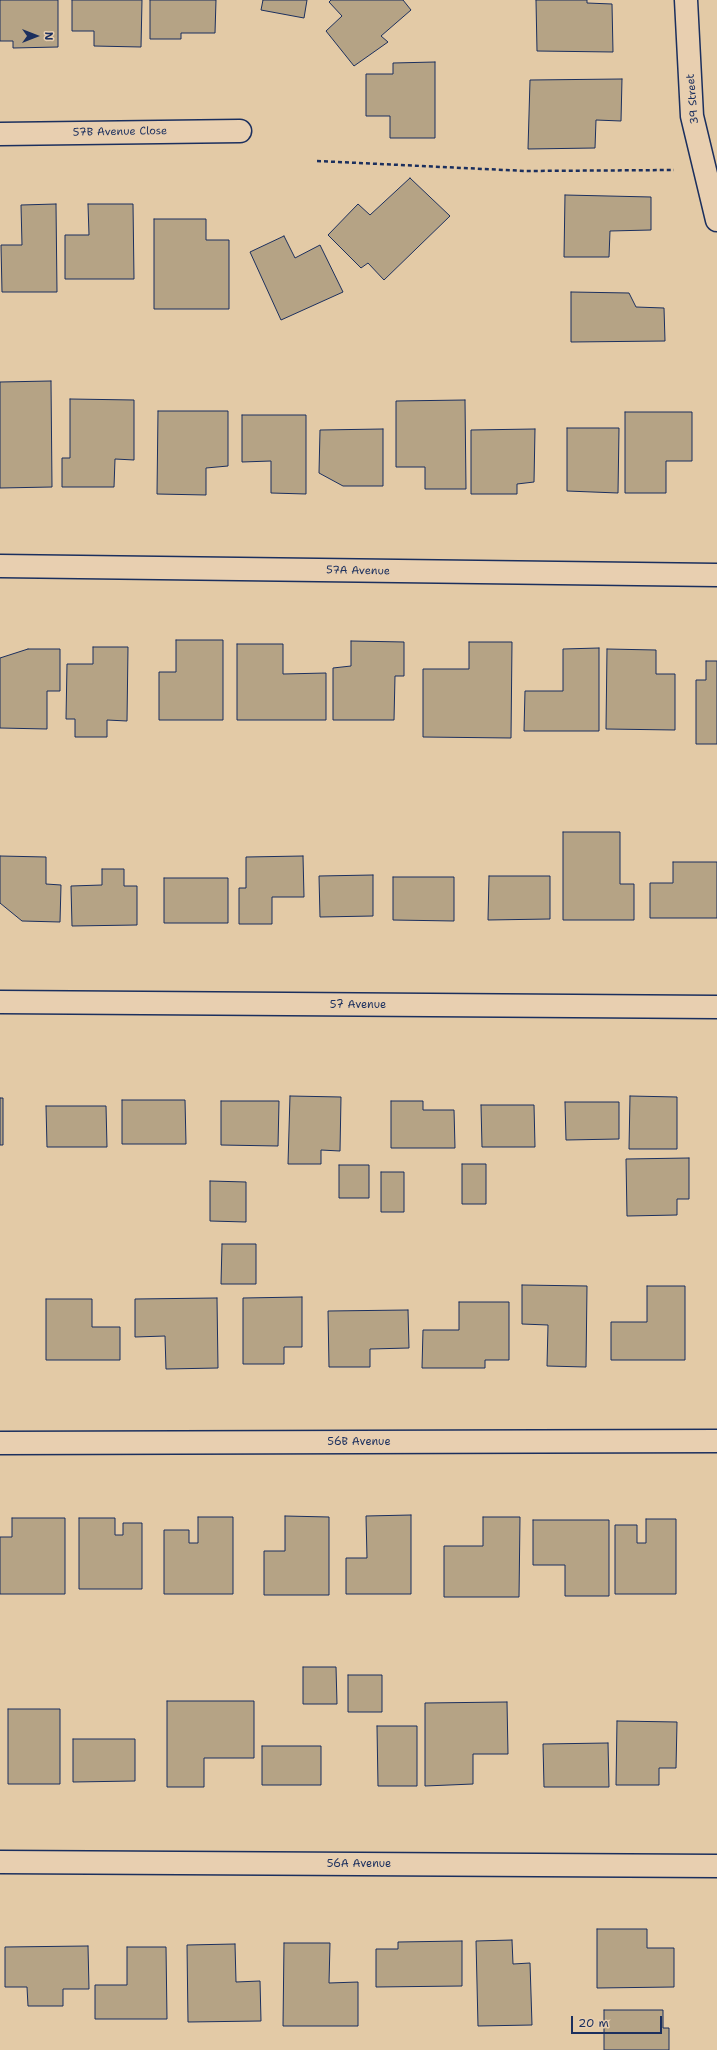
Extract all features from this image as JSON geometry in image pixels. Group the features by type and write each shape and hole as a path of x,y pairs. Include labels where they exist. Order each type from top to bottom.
{"street":[{"name":"39 Street","path":"686,0 692,116 717,220"},
{"name":"57B Avenue Close","path":"0,134 240,131"},
{"name":"57A Avenue","path":"0,566 717,575"},
{"name":"57 Avenue","path":"0,1002 717,1007"},
{"name":"56B Avenue","path":"0,1443 717,1441"},
{"name":"56A Avenue","path":"0,1862 717,1866"}],"path":[{"path":"317,161 526,171 674,170"}],"building":[{"path":"0,0 58,0 58,47 13,48 13,41 0,41"},
{"path":"72,0 142,0 141,47 94,46 94,31 72,31"},
{"path":"150,0 216,0 215,33 181,33 181,39 150,39"},
{"path":"263,0 307,0 304,18 261,10"},
{"path":"331,0 403,0 411,10 381,36 388,42 354,66 326,31 342,16 329,2"},
{"path":"536,0 587,0 587,3 612,4 613,52 537,51"},
{"path":"435,62 435,138 390,138 390,116 366,116 366,74 393,74 393,63"},
{"path":"622,79 621,121 596,120 595,148 528,149 530,80"},
{"path":"410,178 450,216 384,280 368,263 361,268 328,235 358,204 370,215"},
{"path":"565,195 651,197 651,230 610,231 609,257 564,257"},
{"path":"56,204 57,292 2,292 1,245 22,245 21,205"},
{"path":"88,204 133,204 134,279 65,279 65,235 89,235"},
{"path":"154,219 206,219 206,240 229,240 229,309 154,309"},
{"path":"284,236 295,258 320,245 343,292 281,320 250,252"},
{"path":"571,292 629,293 636,307 664,308 665,341 571,342"},
{"path":"51,381 52,487 0,488 0,382"},
{"path":"70,399 134,400 134,460 115,459 114,487 62,487 62,458 70,458"},
{"path":"465,400 466,489 425,489 425,467 396,467 396,401"},
{"path":"158,411 228,411 228,466 206,468 206,495 157,494"},
{"path":"625,412 692,412 692,461 666,461 666,493 625,493"},
{"path":"242,415 306,415 306,494 271,493 271,461 242,462"},
{"path":"567,428 619,428 618,493 567,491"},
{"path":"383,429 383,486 343,486 319,473 320,430"},
{"path":"535,429 534,482 517,484 517,494 471,494 471,430"},
{"path":"176,640 223,640 223,720 159,720 159,672 176,672"},
{"path":"351,641 404,642 404,676 395,676 394,720 333,720 333,668 351,666"},
{"path":"469,642 512,642 511,738 423,737 423,669 469,669"},
{"path":"237,644 283,644 283,674 326,673 326,720 237,720"},
{"path":"93,647 128,647 127,721 107,720 107,737 75,737 75,719 66,719 67,664 93,664"},
{"path":"599,648 599,731 524,731 525,691 563,691 563,649"},
{"path":"28,649 60,649 60,691 47,691 47,729 0,728 0,658"},
{"path":"607,649 656,650 656,674 675,674 675,730 606,729"},
{"path":"706,661 717,661 717,744 696,744 696,680 706,680"},
{"path":"563,832 620,832 620,884 634,884 634,920 563,920"},
{"path":"0,856 46,857 46,884 61,885 60,922 22,921 0,903"},
{"path":"303,856 304,897 272,897 272,924 239,924 239,888 246,888 246,857"},
{"path":"673,862 717,862 717,918 650,918 650,883 673,883"},
{"path":"102,869 124,869 124,886 137,886 137,925 72,926 71,886 102,885"},
{"path":"373,875 373,916 320,917 319,876"},
{"path":"489,876 550,876 550,919 488,920"},
{"path":"393,877 454,877 454,921 393,920"},
{"path":"164,878 228,878 228,923 164,923"},
{"path":"290,1096 341,1097 340,1151 321,1150 321,1164 288,1164"},
{"path":"630,1096 677,1097 677,1149 629,1149"},
{"path":"0,1098 3,1098 3,1145 0,1145"},
{"path":"122,1100 185,1100 186,1144 122,1144"},
{"path":"221,1101 279,1101 278,1146 221,1145"},
{"path":"391,1101 423,1101 423,1110 454,1110 455,1148 391,1148"},
{"path":"565,1102 619,1102 619,1139 566,1140"},
{"path":"481,1105 534,1105 535,1147 482,1147"},
{"path":"46,1106 106,1106 107,1147 47,1147"},
{"path":"689,1158 689,1199 677,1199 677,1215 627,1216 626,1159"},
{"path":"462,1164 486,1164 486,1204 462,1204"},
{"path":"339,1165 369,1165 369,1198 339,1198"},
{"path":"381,1172 404,1172 404,1212 381,1212"},
{"path":"210,1181 246,1182 246,1222 210,1221"},
{"path":"222,1244 256,1244 256,1284 221,1284"},
{"path":"522,1285 587,1286 586,1367 547,1366 548,1325 522,1324"},
{"path":"647,1286 685,1286 685,1360 611,1360 611,1322 647,1322"},
{"path":"302,1297 302,1347 284,1347 284,1364 243,1364 243,1298"},
{"path":"217,1298 218,1368 166,1369 165,1336 135,1337 135,1299"},
{"path":"46,1299 92,1299 92,1327 120,1327 120,1360 46,1360"},
{"path":"459,1302 509,1302 509,1360 485,1360 485,1368 422,1368 423,1330 459,1330"},
{"path":"408,1310 409,1348 370,1349 370,1367 329,1367 328,1311"},
{"path":"411,1515 411,1594 346,1594 346,1558 367,1558 366,1516"},
{"path":"285,1516 329,1517 329,1595 264,1595 264,1551 285,1551"},
{"path":"198,1517 233,1517 233,1594 164,1594 164,1530 189,1530 189,1543 198,1543"},
{"path":"483,1517 520,1517 519,1597 444,1597 444,1546 483,1546"},
{"path":"12,1518 65,1518 65,1594 0,1594 0,1537 12,1537"},
{"path":"79,1518 115,1518 115,1535 123,1535 123,1523 142,1523 142,1589 79,1589"},
{"path":"646,1519 676,1519 676,1594 615,1594 615,1525 637,1525 637,1543 646,1543"},
{"path":"533,1520 609,1520 609,1596 565,1596 565,1565 533,1565"},
{"path":"303,1667 336,1667 337,1704 303,1704"},
{"path":"348,1675 382,1675 382,1712 348,1712"},
{"path":"167,1701 254,1701 254,1758 204,1758 204,1787 167,1787"},
{"path":"507,1702 508,1754 473,1754 473,1784 425,1786 425,1703"},
{"path":"8,1709 60,1709 60,1784 8,1784"},
{"path":"617,1721 677,1722 676,1768 659,1768 659,1785 616,1785"},
{"path":"377,1726 417,1726 417,1786 378,1786"},
{"path":"73,1739 135,1739 135,1781 73,1782"},
{"path":"608,1743 609,1787 544,1787 543,1744"},
{"path":"262,1746 321,1746 321,1785 262,1785"},
{"path":"597,1929 647,1929 647,1948 674,1948 674,1987 597,1988"},
{"path":"512,1940 513,1964 530,1963 532,2025 478,2026 476,1941"},
{"path":"462,1941 462,1986 376,1987 376,1949 398,1949 398,1942"},
{"path":"284,1943 330,1943 329,1983 358,1982 358,2026 283,2026"},
{"path":"235,1944 236,1982 260,1981 261,2021 188,2022 187,1945"},
{"path":"88,1946 89,1989 63,1989 63,2006 28,2006 27,1987 5,1987 5,1947"},
{"path":"127,1947 166,1947 167,2019 95,2019 95,1985 127,1985"},
{"path":"604,2010 663,2010 663,2028 669,2028 669,2050 604,2050"}]}
